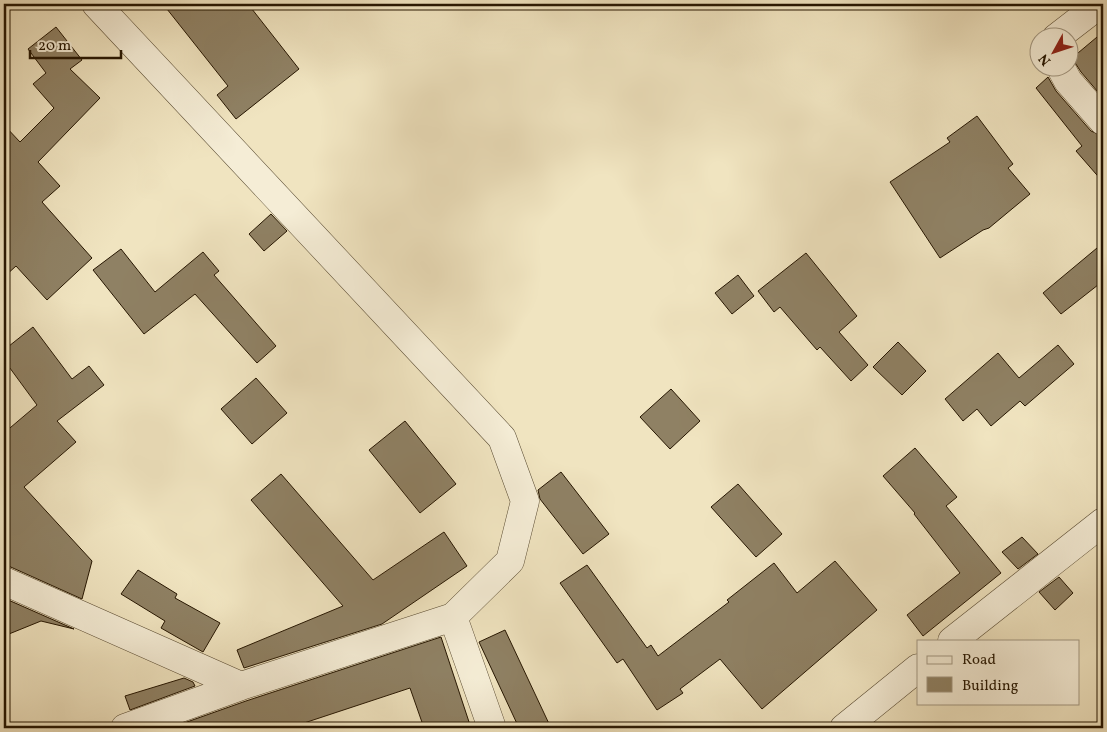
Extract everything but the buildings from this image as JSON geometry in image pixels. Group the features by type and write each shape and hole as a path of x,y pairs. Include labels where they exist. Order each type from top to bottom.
{"street":[{"path":"1069,28 1100,4"},
{"path":"102,6 502,438 525,502 510,561 453,617 241,686 125,728"},
{"path":"1066,78 1103,121"},
{"path":"953,640 1103,522"},
{"path":"4,581 241,686"},
{"path":"453,617 492,728"},
{"path":"844,728 917,669"}]}
